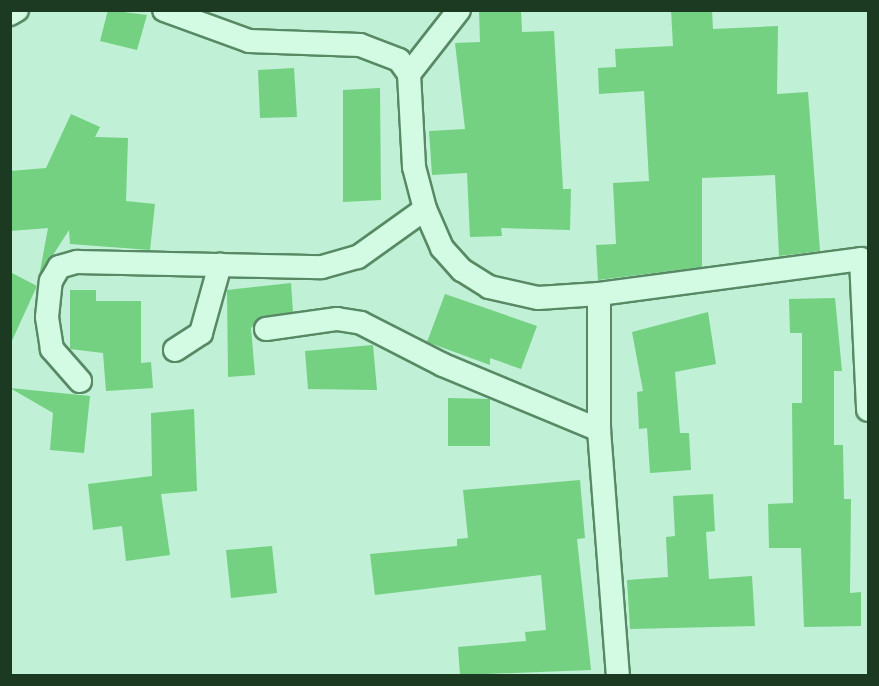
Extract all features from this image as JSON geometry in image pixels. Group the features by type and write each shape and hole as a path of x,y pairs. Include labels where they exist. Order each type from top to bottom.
{"street":[{"path":"10,14 17,10"},
{"path":"164,10 249,41 360,45 388,52 409,74 414,167 425,209 442,248 462,270 489,286 538,298 599,294 865,259 868,410"},
{"path":"409,74 459,10"},
{"path":"80,381 52,349 47,316 51,281 59,267 77,262 322,267 358,257 425,209"},
{"path":"175,350 201,333 220,265"},
{"path":"599,294 599,430 618,675"},
{"path":"266,329 355,321 599,430"}],"building":[{"path":"108,10 147,15 137,50 100,41"},
{"path":"479,10 521,10 522,32 554,31 563,189 571,189 570,230 501,228 502,236 470,237 467,173 432,175 429,131 465,129 455,43 480,42"},
{"path":"671,10 712,10 713,29 778,26 777,94 808,92 820,251 779,256 775,175 702,178 702,267 598,280 596,245 616,244 613,183 649,181 644,91 599,94 598,68 616,67 615,49 673,46"},
{"path":"294,68 297,117 260,118 258,70"},
{"path":"380,88 381,200 343,202 343,90"},
{"path":"71,114 100,127 95,137 128,138 126,201 155,204 150,250 70,244 69,230 39,277 48,228 10,231 10,171 46,168"},
{"path":"10,272 37,286 10,345"},
{"path":"291,283 293,312 264,316 251,328 255,375 228,377 227,290"},
{"path":"70,290 96,290 96,301 141,301 141,363 151,362 153,388 106,391 103,353 70,349"},
{"path":"445,294 537,326 521,369 490,358 490,365 427,342"},
{"path":"835,298 842,371 834,371 834,445 843,445 844,499 851,499 850,593 861,592 861,626 804,627 801,548 769,548 768,504 793,503 792,403 802,403 802,333 790,333 789,299"},
{"path":"708,312 716,364 675,372 680,433 689,433 691,470 650,473 647,428 639,429 637,392 643,391 632,332"},
{"path":"373,345 377,390 308,389 305,351"},
{"path":"10,388 90,396 84,453 50,450 53,413"},
{"path":"448,398 490,399 490,446 448,446"},
{"path":"194,409 197,491 161,494 170,555 126,561 122,526 93,530 88,484 152,476 151,413"},
{"path":"580,480 585,538 577,539 591,670 460,675 458,647 526,641 525,632 546,630 541,575 375,595 370,554 457,546 457,539 468,538 463,490"},
{"path":"713,494 715,531 706,532 709,579 752,576 755,626 630,629 627,580 668,577 666,537 675,536 673,496"},
{"path":"272,546 277,593 231,598 226,550"}]}
